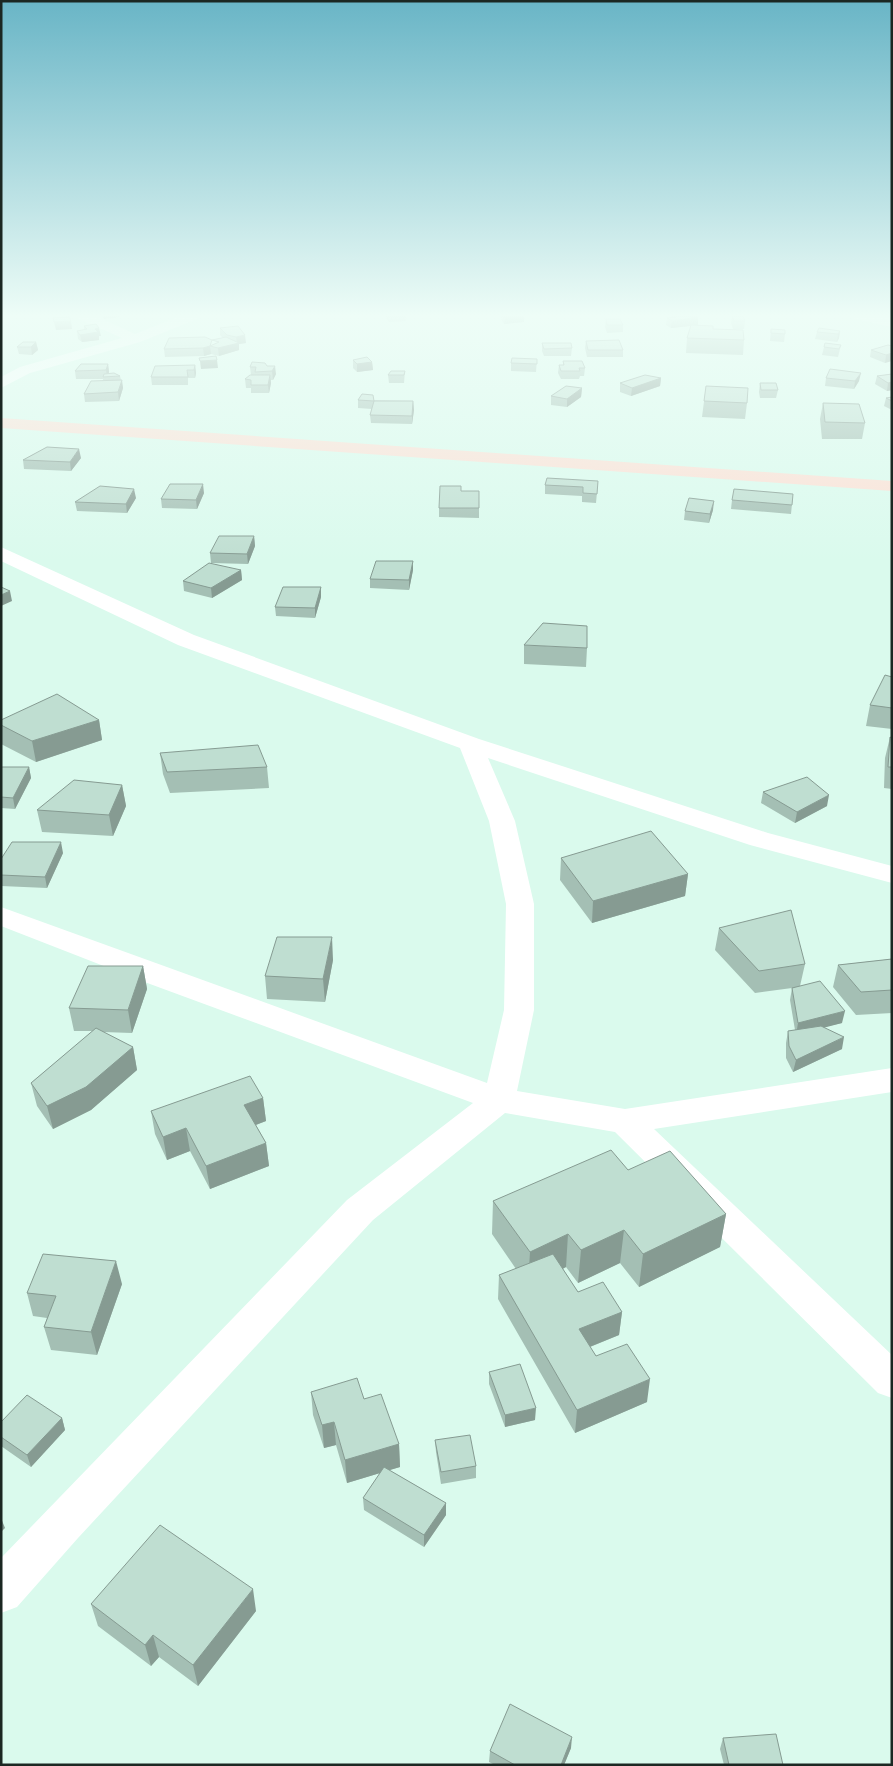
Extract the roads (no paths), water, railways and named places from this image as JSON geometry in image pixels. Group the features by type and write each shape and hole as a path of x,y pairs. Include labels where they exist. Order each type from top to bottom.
{"street":[{"path":"1,424 892,486"},
{"path":"4,557 186,640 470,744 759,840 892,875"},
{"path":"1,1591 63,1523 360,1210 498,1100 519,1010 520,904 502,820 470,744"},
{"path":"1,916 160,977 498,1100 625,1121 892,1080"},
{"path":"625,1121 892,1382"}]}
